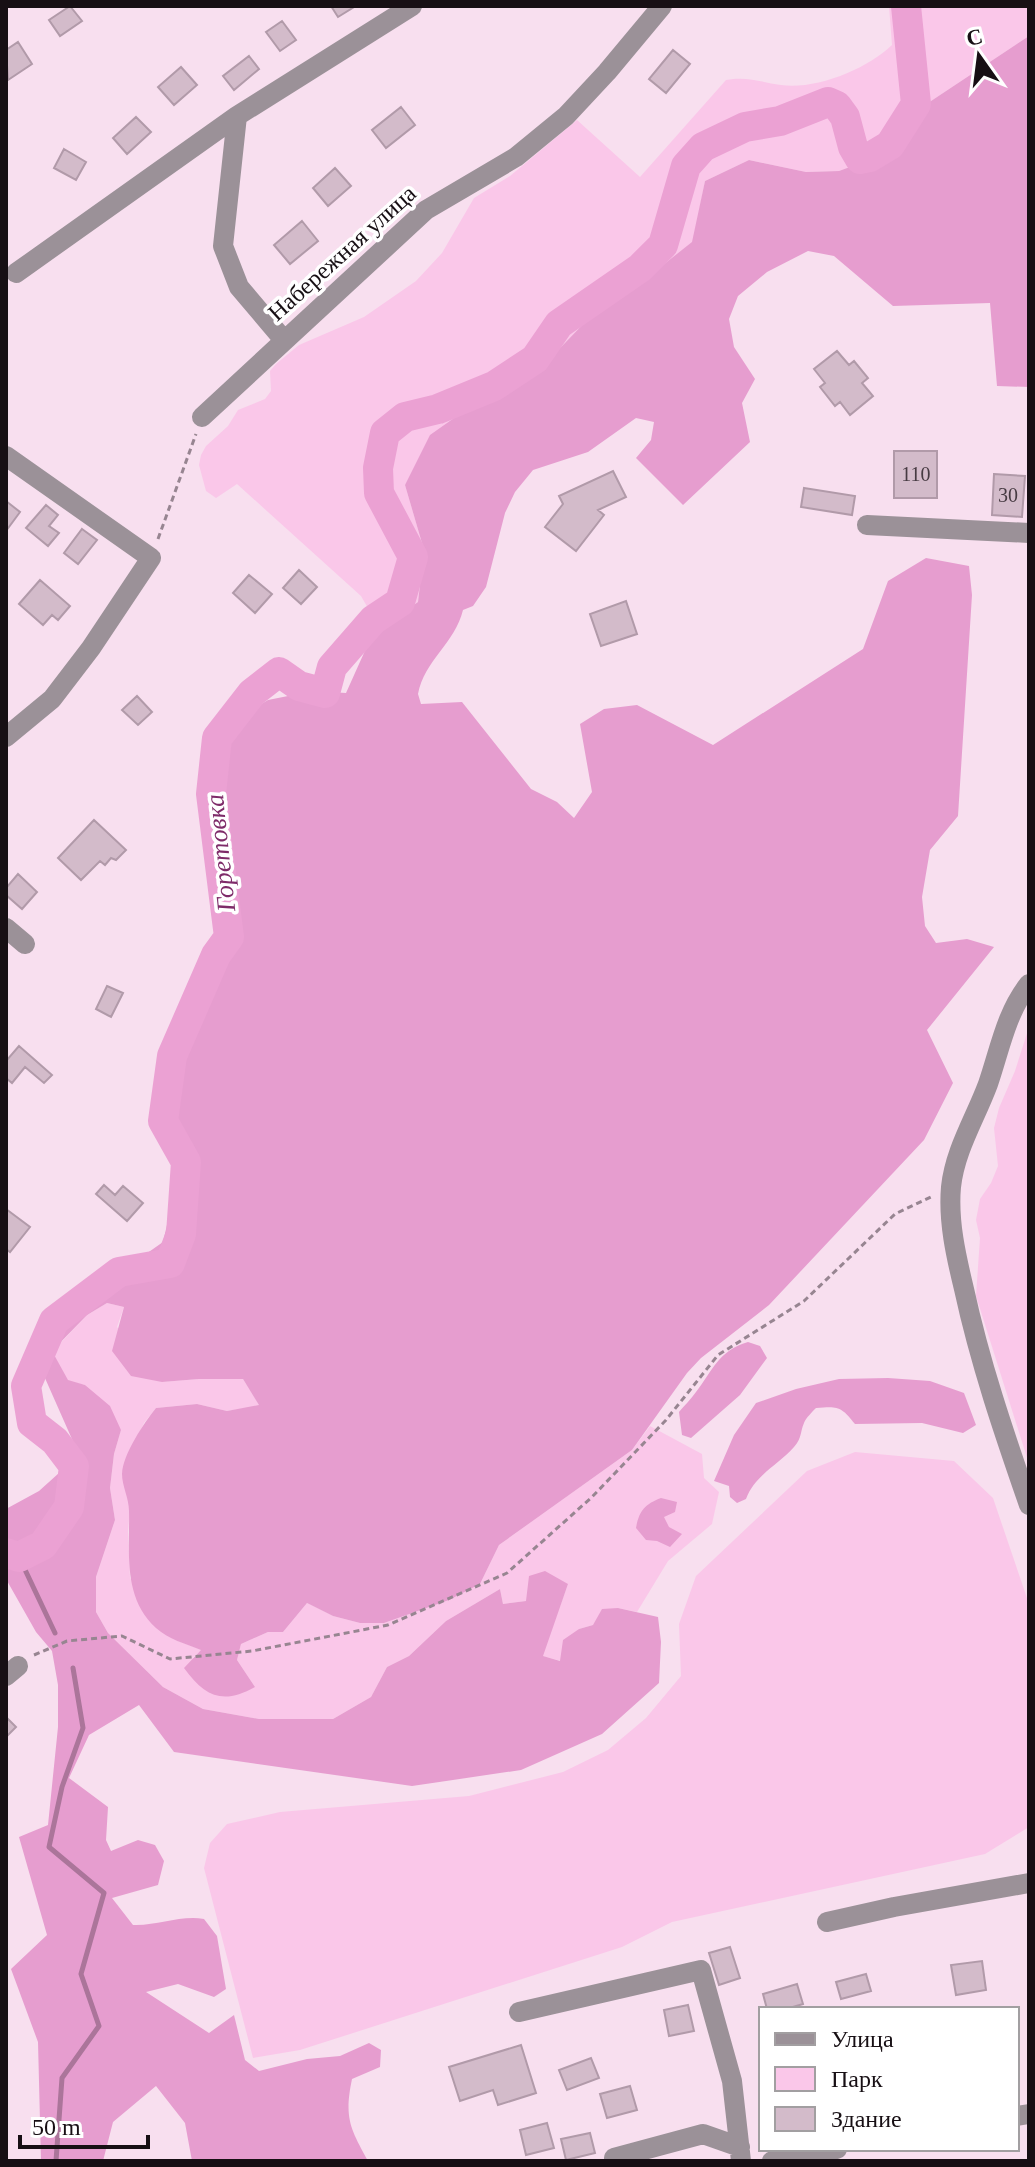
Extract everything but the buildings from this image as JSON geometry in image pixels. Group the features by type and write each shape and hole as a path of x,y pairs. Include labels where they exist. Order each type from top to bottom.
{"street":[{"path":"16,273 237,116 412,6"},
{"name":"Набережная улица","path":"202,417 426,210 516,157 566,116 662,6"},
{"path":"237,116 223,246 239,287 283,339"},
{"path":"6,456 151,558 91,648 52,699 9,727"},
{"path":"867,525 1029,533"},
{"path":"6,928 25,944"},
{"path":"1029,984 1011,1012 978,1110 957,1153 951,1188 956,1252 974,1335 996,1411 1029,1505"},
{"path":"827,1922 1029,1883"},
{"path":"519,2012 701,1970 732,2081 740,2154"},
{"path":"614,2158 703,2134 740,2154"},
{"path":"772,2161 826,2151"}],"path":[{"path":"151,558 202,417"},
{"path":"12,1671 34,1655 67,1641 122,1636 170,1659 252,1651 388,1625 507,1573 592,1497 666,1420 718,1355 804,1301 895,1214 951,1188"}],"green space":[{"path":"889,6 1029,6 1029,36 928,103 898,149 839,171 806,172 749,160 705,181 693,242 634,288 590,317 535,374 474,404 405,485 424,550 418,602 380,629 361,596 237,484 216,498 206,491 199,465 201,455 206,446 228,426 238,410 265,399 271,391 270,371 276,364 299,345 364,317 416,281 442,253 474,198 510,176 577,120 640,177 726,80 747,79 795,86 810,84 855,70 881,54 892,45"},
{"path":"1029,1027 1029,1464 976,1296 980,1238 976,1220 980,1199 998,1166 994,1128 999,1108"},
{"path":"107,1303 124,1307 117,1327 162,1382 243,1379 260,1406 227,1411 197,1404 156,1408 144,1423 122,1473 130,1508 130,1578 178,1641 202,1650 192,1658 255,1687 237,1660 241,1644 268,1632 283,1632 307,1603 333,1616 360,1623 384,1623 449,1600 480,1584 499,1545 632,1450 650,1426 702,1454 704,1478 719,1492 712,1524 668,1561 637,1612 618,1608 593,1625 579,1629 561,1661 542,1656 568,1584 526,1601 503,1604 500,1589 446,1621 409,1656 387,1667 371,1697 333,1719 259,1719 203,1709 163,1687 108,1633 96,1612 96,1577 115,1520 110,1488 114,1454 121,1430 85,1385 68,1381 52,1352 87,1315"},
{"path":"855,1452 954,1461 993,1498 1029,1604 1029,1827 985,1854 672,1922 622,1947 300,2050 253,2058 204,1868 210,1843 227,1824 280,1812 469,1796 563,1772 608,1750 646,1718 681,1676 679,1624 696,1576 807,1471"}],"shaded area":[{"path":"1029,36 1029,387 997,386 990,303 893,306 834,256 808,251 767,272 738,296 729,319 734,347 755,379 742,403 750,442 683,505 636,458 651,440 654,422 636,418 588,452 533,470 515,492 505,513 486,587 473,606 463,610 459,622 426,672 418,694 421,704 462,702 531,789 557,802 574,818 592,792 580,724 604,709 637,705 713,745 863,649 888,581 926,558 969,566 972,595 958,816 930,850 922,897 925,926 936,943 967,939 994,947 927,1030 953,1083 924,1140 769,1305 701,1358 632,1450 499,1545 480,1584 449,1600 384,1623 360,1623 333,1616 307,1603 283,1632 268,1632 241,1644 237,1660 255,1687 244,1693 224,1697 199,1686 184,1668 201,1650 161,1632 145,1616 130,1573 129,1506 122,1474 130,1448 156,1408 197,1404 227,1411 259,1405 243,1379 162,1382 131,1376 112,1351 124,1307 107,1303 87,1315 52,1351 68,1380 85,1385 110,1406 121,1430 114,1454 110,1488 115,1520 96,1577 96,1612 108,1633 163,1687 203,1709 259,1719 333,1719 371,1697 387,1667 409,1656 446,1621 500,1589 503,1604 526,1601 529,1576 545,1571 568,1584 543,1656 560,1661 563,1640 579,1629 593,1625 602,1609 618,1608 658,1617 661,1642 659,1683 602,1734 521,1770 412,1786 174,1752 139,1705 89,1735 69,1778 108,1807 106,1840 111,1851 138,1840 155,1845 164,1861 158,1885 112,1898 133,1925 186,1918 204,1919 217,1936 226,1989 214,1997 178,1984 146,1992 209,2033 234,2015 245,2060 259,2071 307,2059 340,2056 369,2043 381,2050 380,2067 352,2079 350,2092 350,2122 368,2161 192,2161 185,2123 156,2086 113,2122 103,2161 41,2161 38,2042 11,1969 47,1935 19,1837 48,1825 58,1727 58,1685 52,1651 36,1632 6,1579 6,1509 39,1491 79,1455 37,1360 59,1326 109,1280 163,1242 174,1195 173,1087 182,1023 193,978 229,956 228,809 221,757 235,720 268,700 313,691 346,693 368,644 380,629 418,602 424,550 405,485 430,435 474,404 535,374 590,317 634,288 692,242 705,181 749,160 806,172 839,171 898,149 928,103"},
{"path":"748,1342 760,1346 767,1358 740,1395 691,1438 682,1435 679,1412 723,1356"},
{"path":"839,1379 930,1381 964,1393 976,1425 963,1433 922,1423 855,1424 838,1408 816,1408 805,1421 797,1444 761,1477 746,1499 737,1503 730,1497 729,1486 714,1481 734,1435 756,1403"},
{"path":"661,1498 677,1502 675,1512 664,1517 669,1527 682,1534 670,1547 646,1540 636,1528 644,1509"}],"waterway":[{"name":"Горетовка","path":"6,1553 19,1557 43,1545 69,1507 74,1466 55,1441 32,1423 26,1386 54,1321 119,1272 170,1263 181,1234 186,1162 163,1121 172,1056 216,955 229,937 211,794 217,738 252,693 279,672 299,686 325,693 332,667 373,620 400,602 413,557 379,493 378,468 385,433 405,417 438,409 494,386 535,359 559,324 640,268 663,245 686,166 703,147 745,127 780,121 828,102 837,106 845,117 853,147 860,159 870,157 890,145 916,104 906,6"},
{"path":"19,1557 55,1633"},
{"path":"56,2161 62,2078 99,2026 81,1974 104,1893 49,1847 62,1787 83,1728 73,1668"}]}
